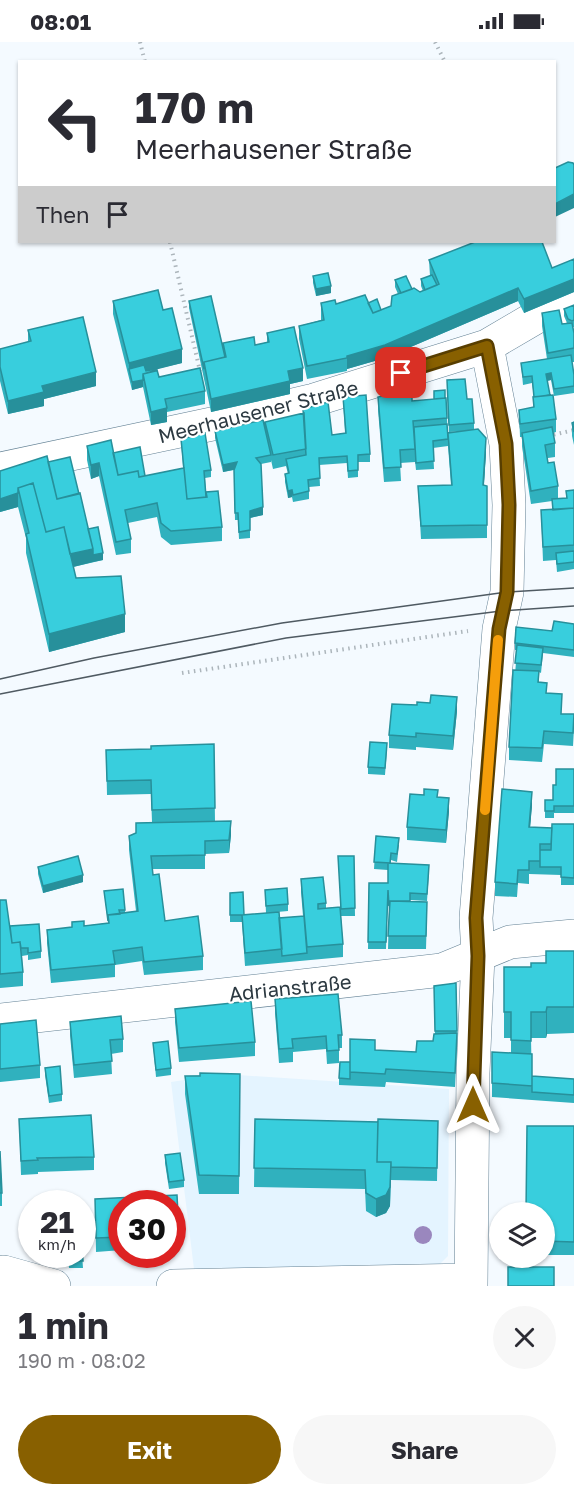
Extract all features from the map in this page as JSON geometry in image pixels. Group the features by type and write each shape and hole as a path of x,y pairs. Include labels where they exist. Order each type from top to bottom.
{"street":[{"name":"Meerhausener Straße","path":"0,469 314,400 487,346 538,316 574,302"},
{"path":"173,1286 471,1283 473,1072 478,956 476,918 499,629 507,592 509,505 506,444 487,346"},
{"name":"Adrianstraße","path":"0,1020 442,970 510,942 574,936"},
{"path":"4,1272 54,1286"}],"path":[{"path":"140,42 144,60"},
{"path":"435,42 444,60"},
{"path":"170,243 201,378"},
{"path":"506,444 574,430"},
{"path":"182,673 460,632 499,629"}],"shaded area":[{"path":"224,1074 449,1089 448,1256 438,1266 194,1269 171,1082"}],"building":[{"path":"568,162 574,165 574,194 556,203 556,168"},
{"path":"472,243 542,243 552,268 574,259 574,279 524,299 518,288 385,345 347,356 347,358 307,366 299,326 324,320 321,303 335,300 336,304 365,295 373,313 391,306 392,296 414,288 420,292 439,284 429,260"},
{"path":"328,273 331,286 316,289 313,276"},
{"path":"432,275 437,285 425,290 421,279"},
{"path":"406,276 412,289 401,293 395,280"},
{"path":"158,290 163,310 172,308 182,349 129,363 113,301"},
{"path":"211,296 225,357 204,362 204,369 189,301"},
{"path":"377,299 381,310 373,313 368,303"},
{"path":"574,305 574,320 572,321 568,319 564,309"},
{"path":"559,310 562,324 572,323 574,348 548,353 542,313"},
{"path":"83,317 96,372 42,386 44,392 8,401 0,367 0,349 31,341 28,330"},
{"path":"294,327 303,368 288,371 290,381 211,399 204,362 226,357 223,343 254,337 255,345 269,342 267,333"},
{"path":"571,355 574,386 554,389 551,373 546,374 550,395 534,397 532,376 523,377 521,363"},
{"path":"144,365 146,371 156,369 156,371 143,374 143,380 132,382 129,369"},
{"path":"200,368 205,391 165,399 167,408 151,412 143,374 157,370 159,377"},
{"path":"465,379 467,399 472,399 474,423 449,425 447,380"},
{"path":"412,390 412,401 446,398 447,418 413,421 415,449 400,450 401,467 384,468 378,397"},
{"path":"445,390 445,398 434,399 434,391"},
{"path":"366,395 370,454 358,455 358,470 348,471 347,456 319,458 320,478 308,480 309,491 293,495 292,490 288,491 285,474 289,473 286,459 306,455 303,409 328,402 332,435 346,433 343,397"},
{"path":"553,395 556,419 520,424 519,410 534,407 533,397"},
{"path":"304,413 306,449 273,455 265,422"},
{"path":"263,420 271,455 256,458 261,464 263,507 250,511 250,530 239,532 238,513 235,513 234,470 237,462 223,465 215,431"},
{"path":"447,424 448,439 433,441 434,461 416,463 414,427"},
{"path":"552,427 555,443 545,445 548,463 554,462 558,486 531,491 522,433"},
{"path":"478,429 486,438 483,485 487,486 487,525 421,526 418,486 452,485 448,433"},
{"path":"205,433 211,470 204,471 206,497 187,499 181,439"},
{"path":"111,440 118,475 138,471 139,477 184,468 187,499 207,497 206,492 218,491 222,527 171,531 161,523 157,503 125,510 131,539 116,542 99,463 91,465 87,446"},
{"path":"140,447 145,476 139,477 138,471 118,475 113,453"},
{"path":"47,456 57,499 80,493 93,549 70,554 64,527 46,532 33,483 18,488 18,493 0,499 0,471"},
{"path":"70,457 79,494 57,499 48,462"},
{"path":"33,483 46,532 64,527 76,578 121,576 125,614 49,634 18,488"},
{"path":"574,490 574,508 553,510 552,499 567,498 566,491"},
{"path":"574,508 574,545 543,547 541,510"},
{"path":"98,527 103,553 93,555 88,529"},
{"path":"574,551 574,562 557,564 556,553"},
{"path":"554,621 574,624 574,650 515,643 516,627 552,631"},
{"path":"517,645 543,648 541,665 515,663"},
{"path":"513,670 539,671 538,682 547,683 546,693 562,694 561,714 574,714 573,733 544,731 542,748 509,747"},
{"path":"431,695 457,697 453,736 416,733 416,737 389,735 392,704 430,703"},
{"path":"370,742 387,743 385,768 368,767"},
{"path":"214,744 215,808 152,810 151,780 107,781 106,750"},
{"path":"556,769 574,769 574,806 554,806 554,811 545,811 545,800 553,800"},
{"path":"424,789 438,790 437,797 449,798 446,830 407,827 410,794 424,795"},
{"path":"502,789 532,792 529,827 552,828 551,844 540,844 540,861 529,861 529,870 518,870 517,884 495,882"},
{"path":"231,821 229,840 205,841 205,855 151,856 153,875 159,874 165,921 198,916 203,956 144,962 142,947 113,951 115,964 51,970 47,930 72,927 72,922 84,921 84,926 109,923 108,915 138,911 129,836 136,833 136,823"},
{"path":"552,824 574,824 574,878 561,877 561,867 540,867 540,850 551,850"},
{"path":"376,836 399,838 397,854 391,853 390,863 374,862"},
{"path":"78,856 83,875 43,886 38,867"},
{"path":"338,856 354,856 355,908 341,909"},
{"path":"388,863 429,865 427,894 410,893 410,901 390,901 389,906 388,890 386,942 368,942 369,883 388,883"},
{"path":"323,877 326,903 318,904 318,909 340,907 343,944 307,947 301,879"},
{"path":"287,888 288,904 266,906 265,890"},
{"path":"123,889 125,910 119,910 120,914 108,915 108,921 104,891"},
{"path":"243,892 244,915 230,915 230,893"},
{"path":"0,900 6,900 12,943 20,942 23,972 0,974"},
{"path":"390,901 427,902 426,936 388,936"},
{"path":"279,912 282,949 245,953 242,915"},
{"path":"304,916 307,953 282,956 279,918"},
{"path":"39,924 41,951 28,953 28,948 21,948 20,942 12,943 10,926"},
{"path":"546,951 574,951 574,1007 547,1007 546,1012 531,1012 531,1041 511,1040 511,1012 504,1012 504,967 531,967 531,963 546,963"},
{"path":"456,983 457,1031 435,1031 434,986"},
{"path":"338,994 342,1035 338,1035 339,1050 327,1051 326,1036 292,1039 293,1048 279,1049 275,999"},
{"path":"251,1001 255,1042 179,1048 175,1009"},
{"path":"121,1016 123,1039 110,1040 112,1061 74,1065 70,1022"},
{"path":"36,1020 40,1065 0,1069 0,1024"},
{"path":"457,1033 455,1073 386,1069 385,1074 350,1072 350,1039 375,1040 375,1050 416,1052 417,1041 433,1041 434,1034"},
{"path":"168,1041 171,1068 156,1070 153,1043"},
{"path":"492,1052 532,1054 532,1086 492,1083"},
{"path":"340,1062 350,1062 350,1079 339,1078"},
{"path":"60,1066 62,1094 49,1096 45,1068"},
{"path":"200,1073 240,1074 239,1176 199,1175 185,1076 200,1076"},
{"path":"532,1076 574,1079 574,1095 532,1092"},
{"path":"91,1115 94,1157 37,1158 38,1160 21,1161 19,1119"},
{"path":"255,1119 378,1122 377,1162 391,1162 390,1187 386,1195 376,1199 366,1193 365,1170 254,1168"},
{"path":"378,1119 438,1121 437,1168 391,1167 391,1162 377,1162"},
{"path":"527,1126 574,1126 574,1242 555,1241 555,1202 526,1202"},
{"path":"0,1151 2,1193 0,1193"},
{"path":"180,1153 184,1180 169,1182 165,1155"},
{"path":"108,1198 108,1238 96,1238 96,1199"},
{"path":"508,1268 554,1268 554,1286 508,1286"}],"tram line":[{"path":"0,679 94,658 282,623 507,592 574,588"},
{"path":"0,694 286,638 501,611 574,606"}],"slow traffic":[{"path":"485,810 498,640"}],"route":[{"path":"401,373 487,346 506,444 509,505 507,592 501,611 499,629 476,918 478,956 473,1105"}]}
